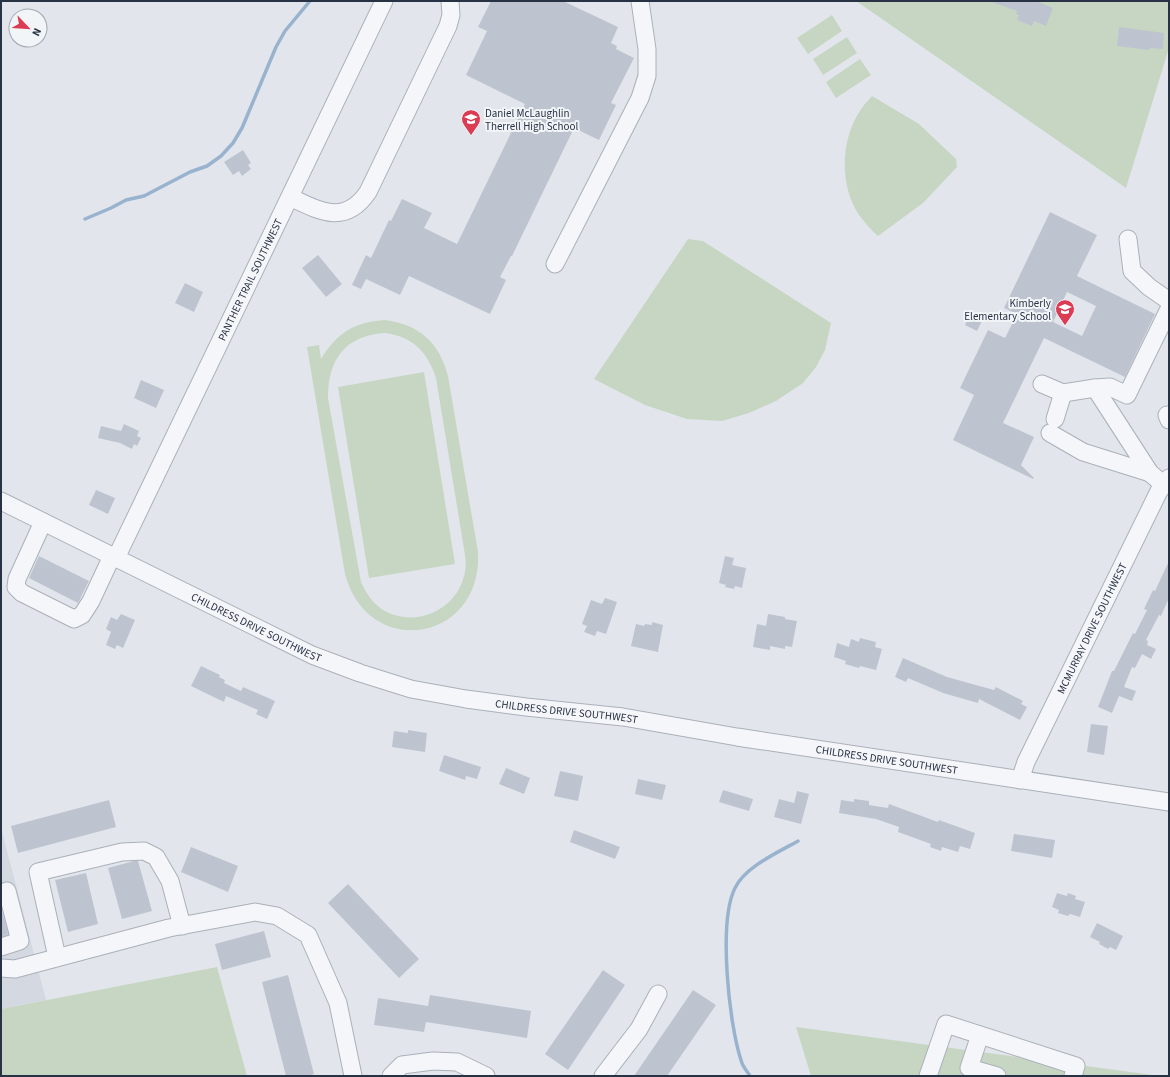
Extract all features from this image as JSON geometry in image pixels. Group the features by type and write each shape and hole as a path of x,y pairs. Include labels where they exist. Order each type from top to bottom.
{"street":[{"name":"PANTHER TRAIL SOUTHWEST","path":"43,522 17,578 16,587 22,593 74,619 82,615 91,602 114,557 384,1"},
{"path":"290,197 319,211 330,214 342,213 353,208 363,200 448,26 451,15 450,1"},
{"path":"555,264 640,98 647,76 647,49 640,1"},
{"path":"1128,239 1132,271 1149,287 1169,301"},
{"path":"1042,384 1063,393 1110,387 1127,395 1169,308"},
{"path":"1095,388 1150,473"},
{"path":"1063,393 1053,426 1083,452 1150,473 1166,482"},
{"name":"MCMURRAY DRIVE SOUTHWEST","path":"1020,780 1026,762 1159,491 1166,482"},
{"name":"CHILDRESS DRIVE SOUTHWEST","path":"1,502 312,654 360,673 411,689 466,700 623,716 737,737 1169,802"},
{"path":"57,957 38,872 122,852 144,851 156,857 170,881 182,926"},
{"path":"1,947 20,941 7,891"},
{"path":"1,981 8,968 57,957 156,931 256,912 277,916 308,936 338,1003 353,1076"},
{"path":"603,1076 639,1029 658,994"},
{"path":"928,1076 946,1024 1076,1066 1073,1076"},
{"path":"980,1034 969,1068 997,1076"},
{"path":"391,1076 402,1065 433,1061 457,1062 486,1076"}],"shaded area":[{"path":"1,828 46,1000 1,1009"}],"green space":[{"path":"856,1 1169,1 1169,48 1126,188"},
{"path":"832,15 842,31 808,54 797,38"},
{"path":"847,37 857,53 823,75 813,59"},
{"path":"860,59 871,75 836,98 826,82"},
{"path":"872,96 919,124 956,159 957,167 923,203 878,236 861,218 852,203 845,176 846,147 849,133 862,108"},
{"path":"688,239 703,241 831,323 825,350 816,367 803,383 776,401 749,413 722,421 687,419 645,405 594,379"},
{"path":"385,320 397,322 418,331 433,345 444,364 448,376 478,552 475,582 463,606 444,621 422,629 399,629 376,620 358,602 345,574 307,347 319,345 321,359 333,342 347,330 364,323","holes":["385,333 404,338 418,347 428,360 436,378 466,560 464,576 460,588 453,598 445,606 435,612 424,616 412,617 401,616 384,610 369,596 361,582 328,398 331,372 341,352 359,339 371,335"]},
{"path":"424,372 455,564 369,578 338,387"},
{"path":"217,967 247,1076 1,1076 1,1009"},
{"path":"796,1027 1160,1076 811,1076"}],"building":[{"path":"491,1 563,1 618,27 611,43 617,46 616,49 634,58 611,103 616,105 599,140 574,128 512,256 500,277 506,280 490,314 409,276 400,295 366,279 361,289 352,285 366,255 371,258 389,220 391,221 402,199 432,213 424,228 457,244 525,104 466,75 487,31 478,27"},
{"path":"1036,1 1053,8 1046,26 1034,21 1032,26 1017,20 1019,15 1016,14 1017,11 992,2"},
{"path":"1119,27 1164,33 1163,49 1150,48 1149,50 1117,46"},
{"path":"243,150 251,163 248,165 251,169 242,176 239,171 233,175 224,162"},
{"path":"1050,212 1097,235 1077,276 1155,314 1125,377 1044,338 1003,423 1034,437 1021,465 1034,478 1033,479 953,440 974,395 960,388 988,330 1005,338 1017,314 1004,308","holes":["1067,292 1096,306 1082,336 1053,322"]},
{"path":"318,255 342,284 326,297 302,268"},
{"path":"185,283 203,292 194,312 175,303"},
{"path":"969,315 982,321 977,331 965,325"},
{"path":"141,380 164,390 156,408 134,398"},
{"path":"124,424 139,431 137,436 141,438 137,446 134,444 132,449 120,443 98,438 101,426 121,431"},
{"path":"96,490 115,498 108,514 89,505"},
{"path":"39,556 89,581 78,603 29,578"},
{"path":"725,556 734,558 732,565 746,568 742,588 735,586 734,589 725,587 726,585 719,583"},
{"path":"1169,561 1169,598 1161,616 1159,615 1146,640 1148,641 1147,645 1156,649 1151,659 1142,654 1135,668 1132,667 1124,687 1136,691 1132,701 1119,696 1112,713 1098,707 1112,671 1114,671 1133,633 1135,634 1147,610 1144,609 1153,590 1155,591"},
{"path":"605,598 617,602 606,634 597,631 595,636 584,632 587,626 582,624 591,600 602,604"},
{"path":"121,614 135,620 123,648 117,645 115,649 106,645 111,632 106,629 111,617 117,620"},
{"path":"768,614 797,621 792,647 785,646 785,649 770,646 770,650 753,647 757,624 766,626"},
{"path":"652,622 663,625 658,652 631,646 636,624 644,626 645,624 652,625"},
{"path":"860,638 876,642 875,647 882,649 876,670 860,666 859,668 845,664 846,661 834,657 837,643 849,647 851,639 859,642"},
{"path":"903,658 947,677 994,690 996,687 1023,701 1021,704 1027,707 1020,720 979,699 978,703 943,693 908,678 906,682 895,677"},
{"path":"201,666 220,675 219,677 225,680 224,683 241,691 243,687 275,701 267,719 256,714 258,710 226,696 224,702 191,686"},
{"path":"1091,724 1108,726 1104,755 1087,752"},
{"path":"408,730 427,733 425,752 392,747 394,731 408,733"},
{"path":"444,755 481,767 477,779 466,776 465,780 439,771"},
{"path":"506,768 530,778 524,794 499,784"},
{"path":"560,771 583,776 578,801 554,796"},
{"path":"638,779 666,785 662,800 635,794"},
{"path":"723,790 753,799 749,811 719,802"},
{"path":"797,791 809,794 801,824 774,817 779,799 794,803"},
{"path":"854,799 869,801 869,805 888,808 889,804 938,822 939,820 975,833 970,849 960,846 958,852 942,847 941,851 930,847 931,844 898,832 899,827 876,819 839,813 841,800 854,802"},
{"path":"109,800 116,827 18,853 11,826"},
{"path":"574,830 620,847 615,859 570,842"},
{"path":"1014,834 1055,840 1052,858 1011,851"},
{"path":"191,847 238,866 228,892 181,872"},
{"path":"138,861 152,911 122,919 108,868"},
{"path":"86,873 98,924 68,932 55,880"},
{"path":"348,884 419,959 399,978 328,903"},
{"path":"1057,893 1067,896 1068,893 1076,896 1075,899 1085,902 1080,917 1058,913 1059,910 1052,907"},
{"path":"1,908 8,934 1,937"},
{"path":"1097,923 1123,936 1116,950 1110,947 1108,949 1099,944 1100,942 1090,937"},
{"path":"264,931 271,957 222,970 215,944"},
{"path":"603,970 625,985 568,1070 545,1054"},
{"path":"288,975 314,1074 307,1076 286,1076 262,982"},
{"path":"693,990 716,1005 667,1076 634,1076"},
{"path":"430,995 531,1011 527,1038 426,1022 424,1032 374,1025 378,998 428,1006"}],"waterway":[{"path":"85,219 126,200 144,196 190,172 207,166 221,156 233,143 242,128 276,47 285,31 310,1"},
{"path":"750,1076 743,1066 737,1044 729,999 726,948 730,904 735,888 746,873 762,861 798,841"}],"place":[{"name":"Daniel McLaughlin Therrell High School","path":"471,136"},
{"name":"Kimberly Elementary School","path":"1065,326"}]}
